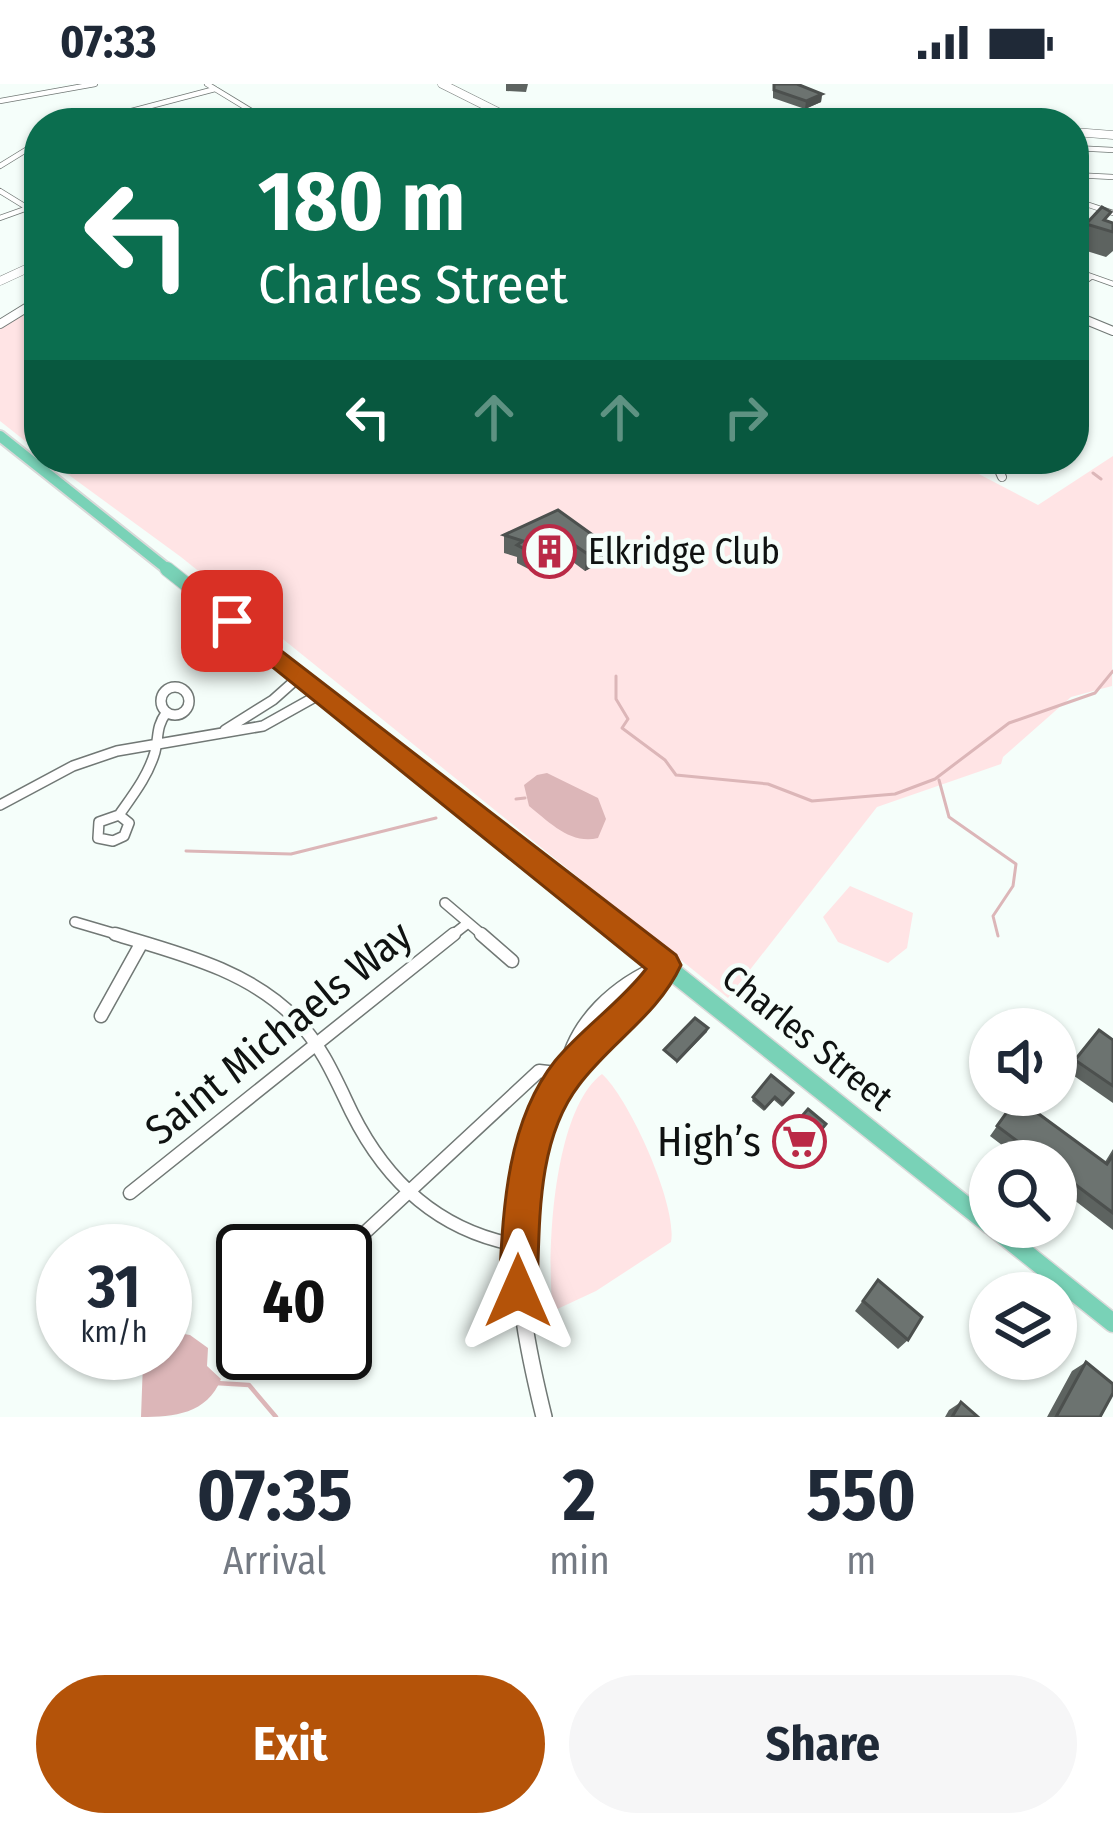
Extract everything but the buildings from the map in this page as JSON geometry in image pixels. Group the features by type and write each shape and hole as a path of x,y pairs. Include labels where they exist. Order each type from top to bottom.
{"main road":[{"name":"Charles Street","path":"0,436 24,456"},
{"name":"Charles Street","path":"47,474 969,1208"},
{"name":"Charles Street","path":"1019,1248 1113,1323"}],"street":[{"path":"0,101 95,84"},
{"path":"206,84 244,108"},
{"path":"442,84 459,86 502,108"},
{"path":"459,86 495,108"},
{"path":"143,108 215,89"},
{"path":"1091,277 1113,284"},
{"path":"215,735 273,700 300,676"},
{"path":"0,805 73,766 117,751 263,726 322,693"},
{"path":"119,815 146,776 157,746 156,729 166,713"},
{"path":"445,903 512,961"},
{"path":"74,922 255,987 283,1006 318,1043 362,1131 408,1191 453,1230 488,1242 517,1245"},
{"name":"Saint Michaels Way","path":"130,1192 468,922"},
{"path":"100,1016 141,944"},
{"path":"544,1417 524,1338 517,1245 527,1164 547,1108 566,1074 656,983 665,965"},
{"path":"372,1225 539,1071 566,1074"}],"shaded area":[{"path":"24,313 24,440 0,421 0,327"},
{"name":"Elkridge Club","path":"1113,456 1112,686 1071,697 1003,757 1001,764 877,807 728,998 181,557 68,474 979,474 1038,505"},
{"path":"547,773 598,798 606,819 598,838 570,835 529,806 524,785"},
{"path":"850,886 913,913 907,948 888,963 838,942 823,917"},
{"path":"602,1074 625,1105 649,1154 667,1204 671,1242 596,1291 553,1311 553,1221 563,1150 586,1092"},
{"path":"192,1336 208,1348 207,1366 220,1380 207,1400 177,1414 141,1417 142,1380 192,1380"}],"waterway":[{"path":"1093,473 1101,479"},
{"path":"616,676 616,699 628,719 622,728 665,760 676,775 768,784 812,801 895,794 935,779 1009,723 1095,693 1113,671"},
{"path":"939,780 949,817 1016,864 1013,886 993,916 998,936"},
{"path":"516,799 525,798"},
{"path":"186,851 291,854 436,818"},
{"path":"216,1383 249,1385 276,1417"}],"place":[{"name":"Elkridge Club","path":"549,551"},
{"name":"High’s","path":"800,1141"}],"route":[{"path":"232,621 665,965 656,983 566,1074 547,1108 523,1187 518,1291"}]}
